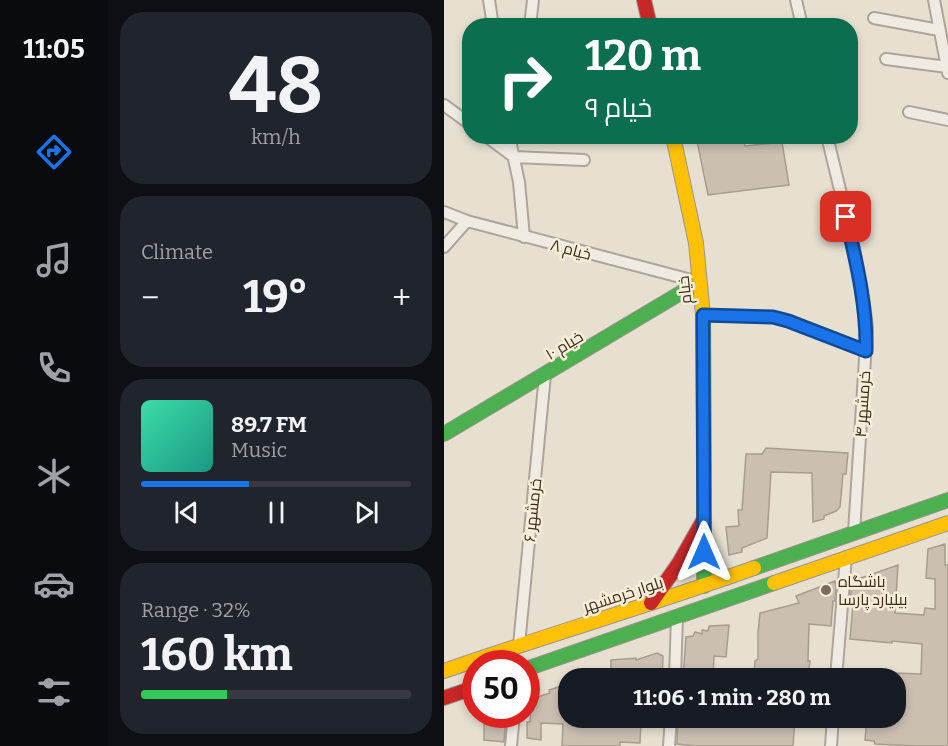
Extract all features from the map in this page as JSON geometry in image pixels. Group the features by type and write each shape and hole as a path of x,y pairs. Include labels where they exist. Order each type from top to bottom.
{"main road":[{"path":"644,0 648,18"},
{"name":"خیام","path":"675,144 696,243 703,315 704,586"},
{"name":"خیام ۱۰","path":"444,434 699,282"},
{"name":"بلوار خرمشهر","path":"444,671 704,586 948,500"},
{"path":"651,603 686,554 704,519"},
{"path":"540,664 948,523"},
{"path":"444,698 462,692"}],"street":[{"path":"531,18 533,0"},
{"path":"796,0 800,18"},
{"path":"487,2 491,18"},
{"path":"934,5 948,14"},
{"path":"886,59 947,70 934,5"},
{"path":"874,18 939,30"},
{"path":"444,105 462,118"},
{"path":"909,112 948,120"},
{"path":"497,144 514,157 584,160"},
{"path":"511,144 519,182 524,237"},
{"path":"514,157 515,144"},
{"name":"خرمشهر ۴","path":"829,144 853,246 867,327 854,532"},
{"name":"خیام ۸","path":"444,212 524,237 699,282"},
{"path":"444,247 467,221"},
{"path":"703,315 773,317 866,351"},
{"name":"خرمشهر ۶","path":"519,645 545,375"},
{"path":"837,668 846,557"},
{"path":"675,668 676,617"},
{"path":"511,746 513,728"},
{"path":"669,746 670,728"},
{"path":"831,746 832,728"}],"building":[{"path":"698,144 745,144 745,146 782,144 789,185 708,195"},
{"path":"766,448 848,453 846,474 843,474 840,507 824,516 824,519 813,522 812,473 771,472 767,538 742,548 742,552 729,555 726,527 739,526 738,510 742,510 746,454 762,454"},
{"path":"945,544 945,565 948,565 948,746 875,744 874,741 865,740 866,728 906,728 906,673 921,674 922,644 850,639 852,581 898,565 895,613 924,615 925,608 935,609 935,579 926,578 928,549"},
{"path":"835,581 831,626 809,624 809,668 755,668 755,661 758,659 760,613 799,603 796,596"},
{"path":"729,625 726,657 714,656 713,668 684,668 686,637 693,636 695,632 702,634 702,630 708,631 709,626"},
{"path":"657,653 663,656 662,668 611,668 611,660 636,658 636,660"},
{"path":"558,687 558,724 541,723 541,740 527,738 527,728 540,728 540,696 550,693 549,690"},
{"path":"484,728 505,728 504,742 484,740"},
{"path":"563,728 641,728 640,743 620,742 620,746 562,746"},
{"path":"678,728 794,728 793,746 677,744"}],"traffic: fast":[{"path":"444,434 699,282"},
{"path":"704,467 704,586"},
{"path":"754,568 948,500"},
{"path":"540,664 774,583"}],"traffic: slow":[{"path":"675,144 696,243 703,315 704,467"},
{"path":"774,583 948,523"},
{"path":"444,671 754,568"}],"traffic: jam":[{"path":"644,0 648,18"},
{"path":"651,603 679,563 703,521"},
{"path":"444,698 462,692"}],"place":[{"name":"باشگاه بیلیارد پارسا","path":"826,590"}],"route":[{"path":"704,552 703,315 773,317 866,351 867,327 863,298 846,217"}]}
